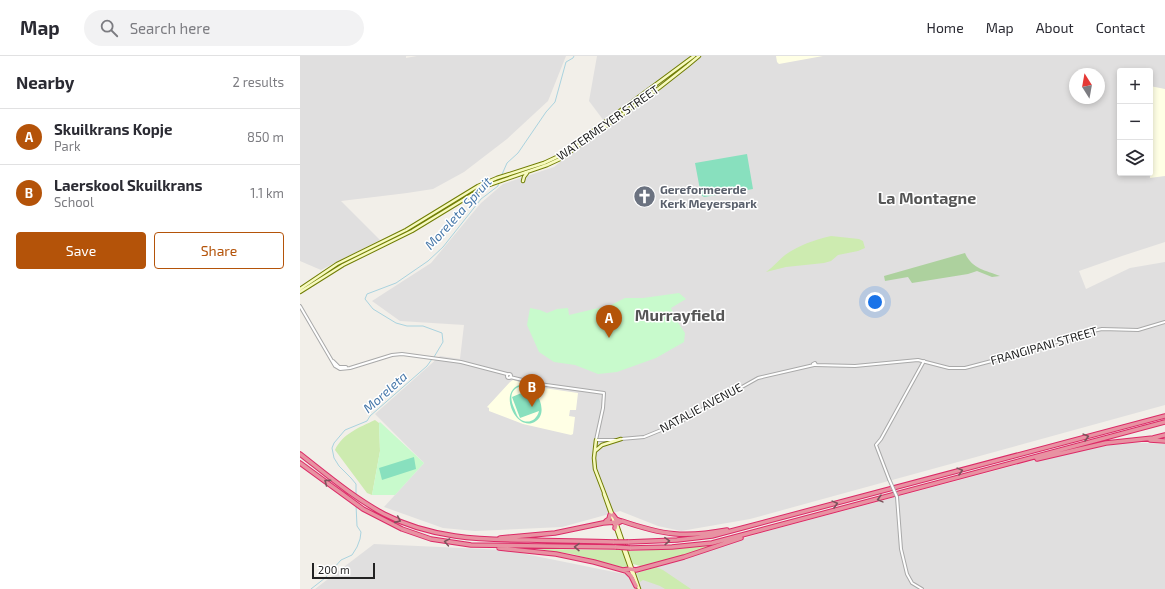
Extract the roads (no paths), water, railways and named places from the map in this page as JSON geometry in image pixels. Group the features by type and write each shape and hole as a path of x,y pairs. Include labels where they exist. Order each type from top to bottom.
{"highway":[{"path":"300,454 352,494 385,514 415,527 444,535 485,540 628,542 677,540 703,538 746,528 1165,416"},
{"path":"471,546 630,548 699,545 712,543 1165,422"},
{"path":"986,470 1091,446 1165,435"},
{"path":"1136,439 1165,441"},
{"path":"300,463 353,502 386,521 421,536 443,542 471,546 556,554 578,558 621,570 629,574 637,588"},
{"path":"603,523 612,515 622,521 665,534 694,535 726,530 818,508"},
{"path":"485,540 554,533 603,523 615,524 622,521"},
{"path":"621,570 633,569 684,557 771,528"},
{"path":"630,564 634,575"}],"main road":[{"name":"WATERMEYER STREET","path":"300,289 338,264 406,230 478,186 497,178 544,163 559,156 694,56"},
{"name":"WATERMEYER STREET","path":"300,292 343,265 412,230 478,190 496,182 547,165 566,155 664,84 699,56"},
{"path":"516,176 523,181 525,175 531,171"},
{"path":"595,452 602,445 621,439"},
{"path":"596,440 595,469 630,564"},
{"path":"615,524 633,569 637,588"},
{"path":"634,575 637,588"}],"street":[{"path":"300,306 335,365 342,368 392,355 402,354 461,362 539,384 604,393 603,408 596,440"},
{"name":"FRANGIPANI STREET","path":"924,361 949,368 965,368 997,360 1093,331 1138,330 1165,322"},
{"name":"NATALIE AVENUE","path":"596,440 646,436 682,421 758,378 815,364 855,366 903,361 924,361"},
{"path":"922,589 910,580 906,568 901,549 897,497 876,445 881,439 924,361"}],"waterway":[{"name":"Moreleta Spruit","path":"500,179 507,163 518,153 546,112 555,102 566,62 574,56"},
{"name":"Moreleta Spruit","path":"434,357 443,342 442,333 423,326 407,326 396,323 373,309 365,299 367,294 396,283 428,261 443,247 481,199 498,186 499,182"},
{"name":"Moreleta","path":"356,494 356,484 339,466 334,458 332,448 334,443 345,430 367,421 370,416 427,366 432,359"},
{"name":"Moreleta","path":"311,589 325,578 341,560 352,555 357,547 361,532 357,526 356,505"}],"place":[{"name":"Gereformeerde Kerk Meyerspark","path":"644,197"},
{"name":"Skuilkrans Kopje","path":"609,338"},
{"name":"Laerskool Skuilkrans","path":"532,407"}],"district":[{"name":"La Montagne","path":"927,198"},
{"name":"Murrayfield","path":"680,315"}]}
